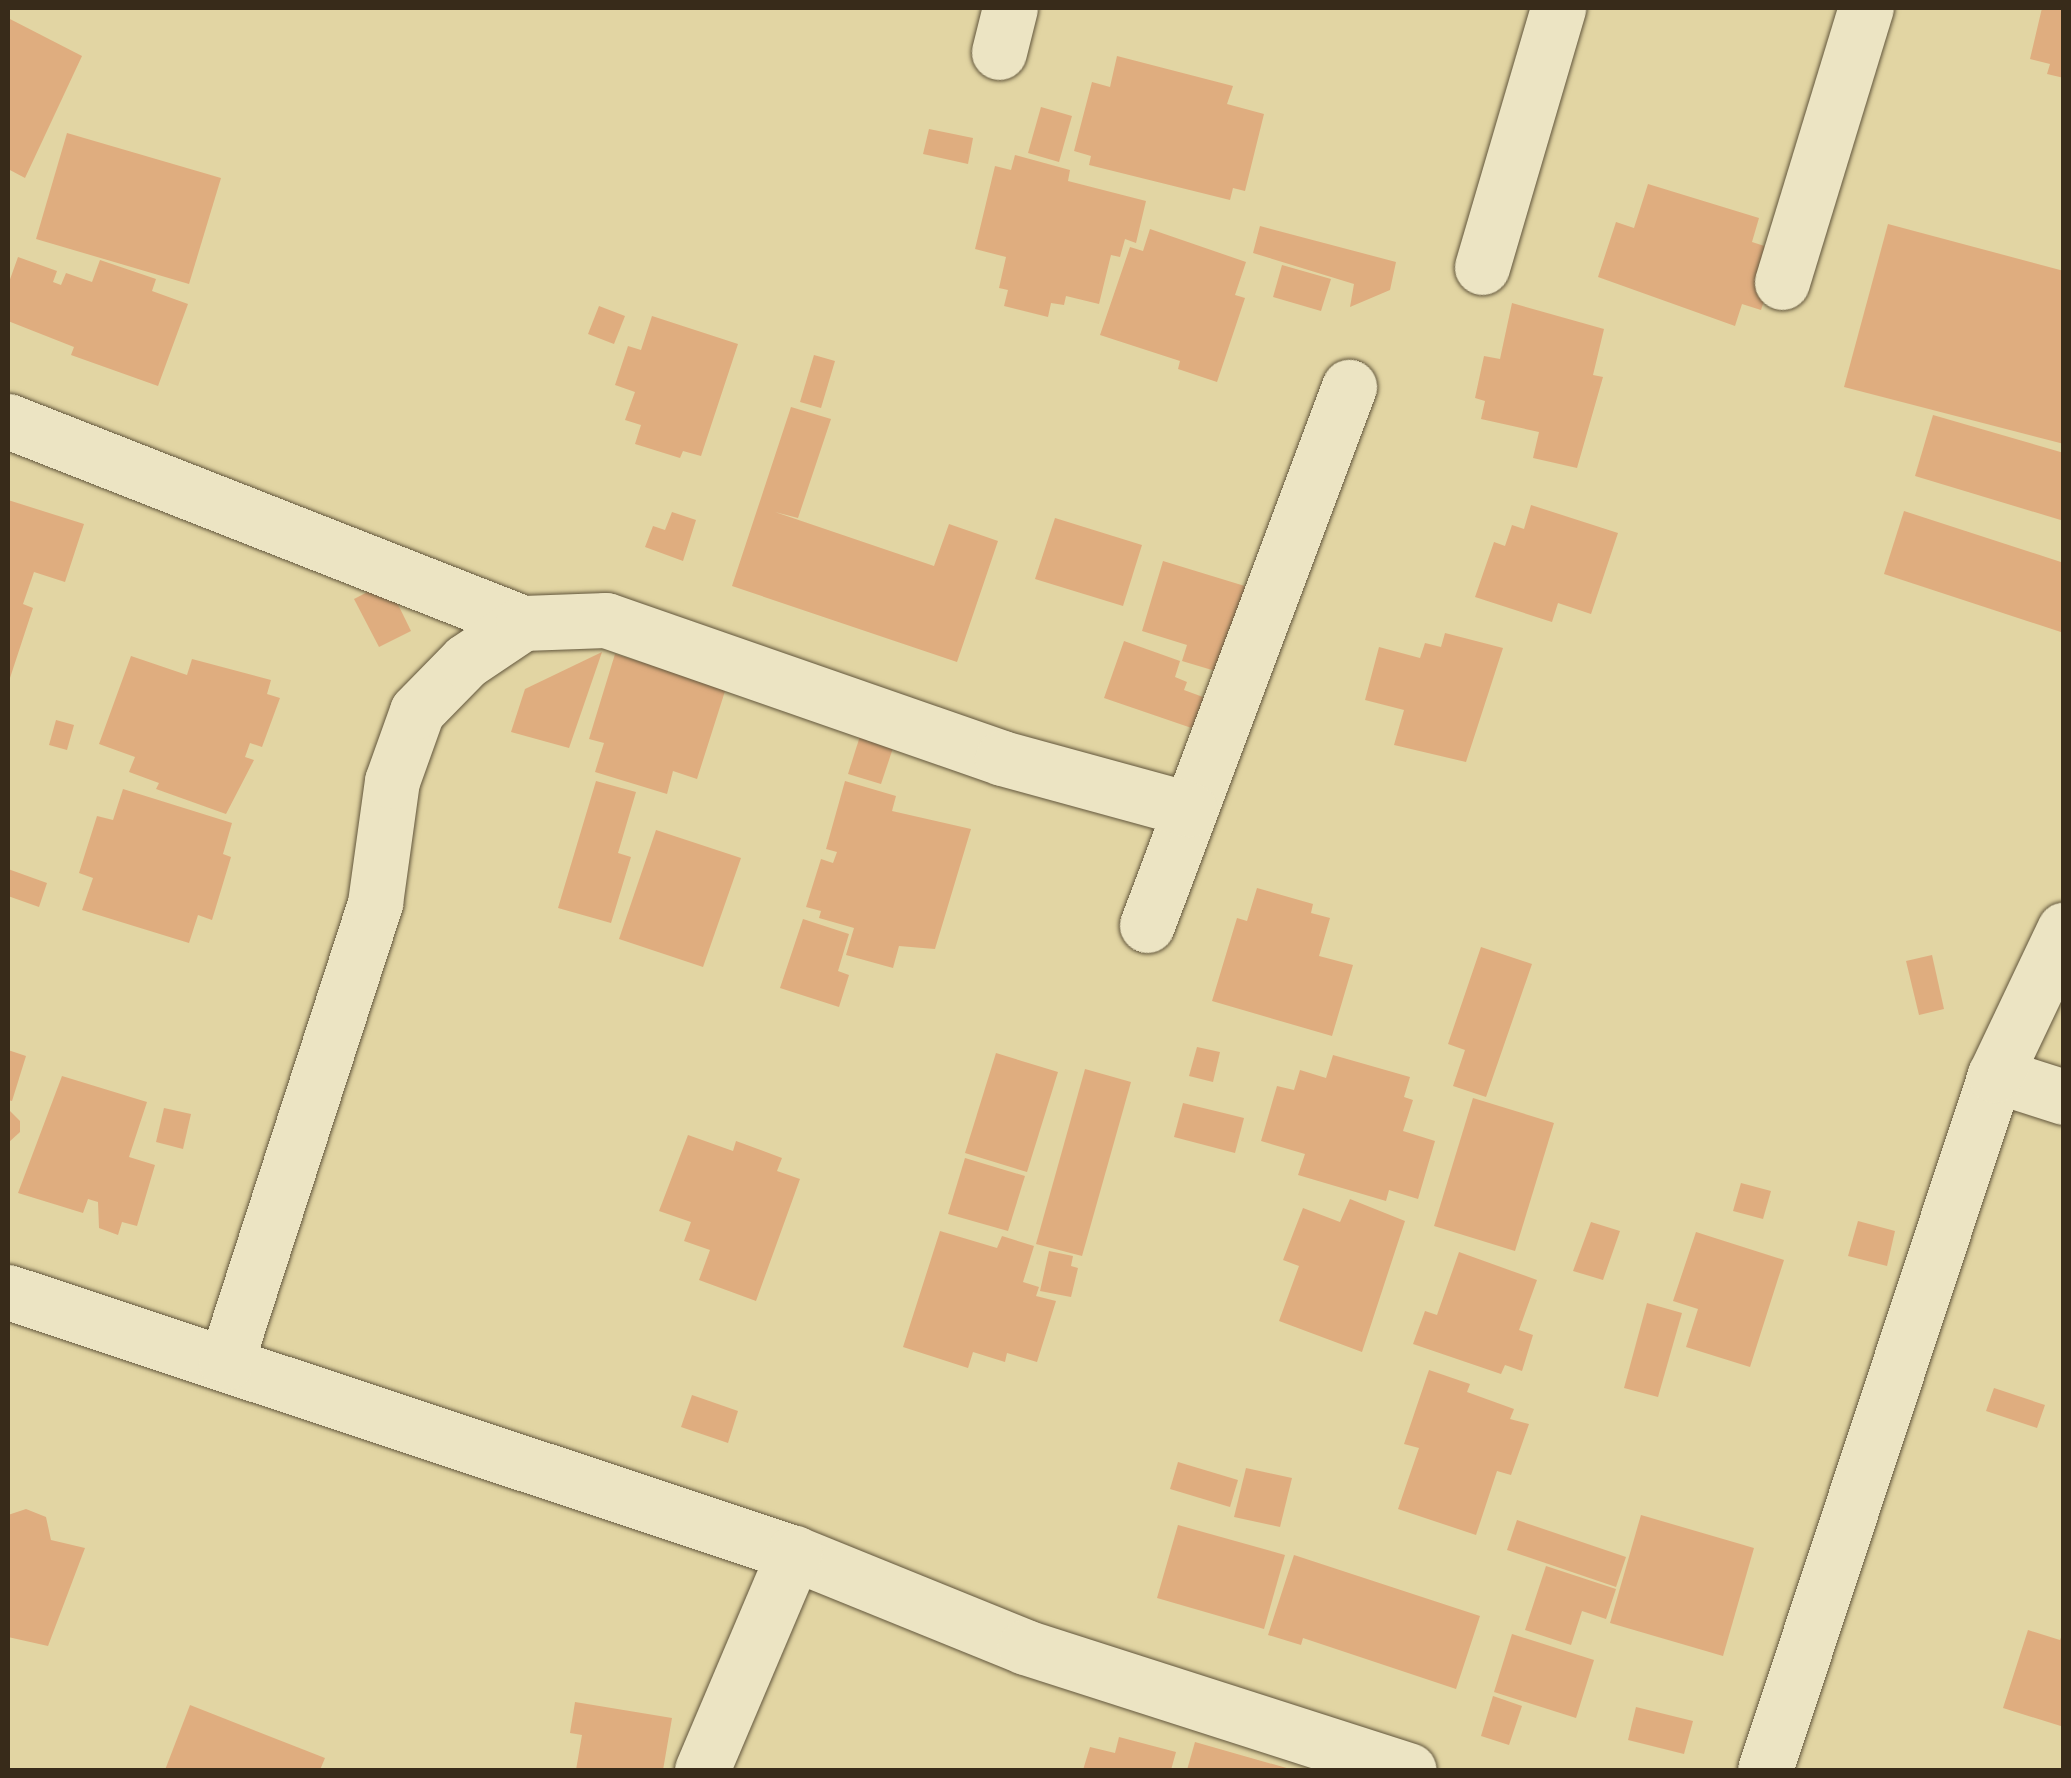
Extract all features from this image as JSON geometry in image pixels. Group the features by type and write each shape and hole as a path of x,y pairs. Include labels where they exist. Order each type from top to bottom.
{"street":[{"path":"1482,268 1558,8"},
{"path":"1782,282 1866,8"},
{"path":"1148,925 1349,388"},
{"path":"8,421 523,624 606,620 1002,758 1189,808"},
{"path":"226,1362 375,904 392,782 416,711 466,660 523,624"},
{"path":"1765,1770 1995,1075 2064,930"},
{"path":"1995,1075 2064,1097"},
{"path":"8,1292 794,1553 1025,1647 1409,1770"},
{"path":"702,1770 794,1553"}],"building":[{"path":"2042,8 2064,8 2064,78 2047,74 2050,64 2030,59"},
{"path":"8,18 82,56 25,178 8,169"},
{"path":"1117,56 1233,86 1227,104 1264,114 1245,191 1233,188 1230,200 1089,165 1091,156 1074,151 1092,82 1110,87"},
{"path":"1041,107 1072,116 1059,162 1028,153"},
{"path":"929,129 973,138 968,164 923,154"},
{"path":"67,133 221,178 189,284 36,239"},
{"path":"1015,155 1070,170 1068,181 1146,201 1136,243 1125,239 1120,257 1111,255 1099,304 1066,296 1064,305 1051,303 1048,317 1004,306 1008,290 999,288 1006,257 975,249 995,166 1011,170"},
{"path":"1648,184 1759,218 1752,242 1780,251 1761,310 1742,304 1735,326 1598,277 1616,222 1634,228"},
{"path":"1888,224 2064,271 2064,444 1844,387"},
{"path":"1260,226 1396,262 1390,290 1350,307 1354,284 1253,253"},
{"path":"1150,229 1246,262 1235,295 1245,298 1217,382 1178,369 1180,361 1100,335 1130,247 1143,251"},
{"path":"18,257 57,271 53,282 61,285 66,273 92,282 100,260 156,279 152,291 188,304 158,386 71,355 74,347 8,321 8,285"},
{"path":"1282,265 1331,279 1321,311 1273,297"},
{"path":"1512,303 1604,329 1593,375 1603,377 1577,468 1533,458 1539,432 1481,419 1485,401 1475,398 1484,356 1500,359"},
{"path":"599,306 625,316 614,344 588,334"},
{"path":"652,316 738,344 701,456 683,451 680,458 635,444 641,425 625,420 635,392 615,385 628,346 641,350"},
{"path":"814,355 835,361 821,408 800,402"},
{"path":"791,407 831,419 798,518 775,512 934,566 949,524 998,541 957,662 732,586"},
{"path":"1933,415 2064,453 2064,521 1915,476"},
{"path":"8,500 84,524 65,582 34,572 23,604 33,608 8,684"},
{"path":"1531,505 1618,533 1591,614 1558,603 1552,622 1475,597 1494,542 1505,546 1512,525 1524,529"},
{"path":"1904,511 2064,563 2064,633 1884,574"},
{"path":"672,512 696,520 683,561 645,547 653,526 665,530"},
{"path":"1055,518 1142,545 1123,606 1035,579"},
{"path":"1163,561 1248,587 1222,673 1182,661 1187,645 1142,631"},
{"path":"387,582 411,631 379,647 354,599"},
{"path":"1445,633 1503,648 1466,762 1394,745 1404,710 1365,700 1379,647 1420,658 1425,643 1441,647"},
{"path":"1124,641 1180,661 1175,677 1187,682 1184,690 1222,704 1212,735 1104,698"},
{"path":"602,652 569,748 511,732 525,689"},
{"path":"615,654 726,688 697,779 673,771 667,794 595,772 604,743 589,739"},
{"path":"131,656 187,675 192,659 271,680 267,694 280,698 262,747 250,743 245,757 254,760 226,814 156,789 159,783 129,772 135,757 99,744"},
{"path":"56,720 74,725 67,750 49,745"},
{"path":"860,736 893,748 881,784 848,774"},
{"path":"596,781 636,792 618,853 631,857 611,923 558,908"},
{"path":"845,781 896,796 892,811 971,829 935,949 899,946 893,968 846,955 854,928 819,918 821,911 806,907 821,859 833,863 837,852 826,849"},
{"path":"123,789 232,823 223,854 231,857 212,920 198,915 189,943 82,910 93,878 79,873 97,816 113,820"},
{"path":"656,830 741,858 703,967 619,939"},
{"path":"8,869 47,883 39,907 8,896"},
{"path":"1257,888 1313,904 1311,913 1330,918 1319,956 1353,965 1332,1036 1212,1001 1237,918 1247,921"},
{"path":"803,919 849,934 838,971 849,975 839,1007 780,988"},
{"path":"1481,947 1532,964 1486,1097 1453,1086 1465,1050 1448,1044"},
{"path":"1932,955 1944,1009 1919,1015 1906,961"},
{"path":"1197,1047 1220,1052 1213,1082 1189,1076"},
{"path":"8,1050 26,1056 12,1101 8,1100"},
{"path":"996,1053 1058,1072 1027,1172 965,1153"},
{"path":"1333,1055 1410,1077 1404,1097 1413,1100 1403,1131 1435,1141 1418,1199 1389,1190 1386,1201 1298,1175 1305,1154 1261,1141 1277,1086 1294,1090 1300,1070 1326,1078"},
{"path":"1085,1069 1131,1082 1082,1256 1036,1244"},
{"path":"62,1076 147,1102 129,1157 155,1165 137,1226 122,1222 118,1235 99,1228 98,1202 88,1199 83,1213 18,1193"},
{"path":"1473,1098 1554,1123 1515,1251 1434,1226"},
{"path":"1183,1103 1244,1118 1235,1153 1174,1137"},
{"path":"164,1108 191,1114 183,1149 156,1142"},
{"path":"8,1109 20,1121 20,1132 8,1143"},
{"path":"688,1135 733,1151 736,1141 782,1158 777,1171 800,1179 756,1301 699,1280 710,1250 684,1241 691,1222 659,1211"},
{"path":"965,1158 1025,1176 1008,1231 948,1214"},
{"path":"1741,1183 1771,1191 1763,1219 1733,1211"},
{"path":"1350,1199 1405,1221 1362,1352 1279,1321 1299,1266 1283,1260 1303,1208 1340,1222"},
{"path":"1858,1221 1895,1231 1887,1266 1848,1256"},
{"path":"1591,1222 1620,1231 1603,1280 1573,1271"},
{"path":"940,1231 997,1248 1002,1236 1034,1246 1023,1282 1039,1287 1036,1296 1056,1301 1037,1362 1007,1353 1005,1362 973,1352 968,1368 903,1347"},
{"path":"1696,1232 1784,1260 1750,1367 1686,1347 1698,1309 1673,1301"},
{"path":"1049,1251 1073,1256 1071,1266 1078,1268 1071,1297 1040,1291"},
{"path":"1459,1252 1537,1280 1519,1330 1533,1335 1522,1371 1505,1365 1501,1374 1413,1344 1425,1311 1437,1315"},
{"path":"1647,1303 1682,1313 1658,1397 1624,1388"},
{"path":"1429,1370 1470,1384 1467,1392 1514,1409 1510,1419 1529,1424 1511,1475 1497,1471 1476,1535 1398,1509 1419,1448 1404,1444"},
{"path":"1994,1388 2045,1405 2037,1428 1986,1411"},
{"path":"692,1395 738,1411 728,1443 681,1427"},
{"path":"1178,1462 1238,1480 1230,1507 1170,1489"},
{"path":"1246,1468 1292,1478 1280,1527 1234,1517"},
{"path":"26,1509 46,1517 51,1540 85,1548 48,1646 8,1637 8,1515"},
{"path":"1641,1515 1754,1548 1723,1656 1610,1623"},
{"path":"1517,1520 1626,1557 1616,1587 1507,1550"},
{"path":"1178,1525 1285,1555 1264,1629 1157,1598"},
{"path":"1294,1555 1480,1616 1456,1689 1303,1638 1301,1645 1268,1635"},
{"path":"1546,1566 1616,1589 1606,1619 1582,1611 1571,1645 1525,1630"},
{"path":"2028,1630 2060,1640 2064,1630 2064,1727 2003,1708"},
{"path":"1512,1634 1594,1660 1576,1718 1494,1692"},
{"path":"1493,1696 1522,1706 1509,1745 1481,1736"},
{"path":"575,1702 672,1718 663,1770 576,1770 582,1735 570,1733"},
{"path":"190,1705 325,1758 320,1770 165,1770"},
{"path":"1636,1707 1693,1721 1684,1754 1628,1740"},
{"path":"1119,1737 1176,1752 1171,1770 1083,1770 1090,1747 1115,1753"},
{"path":"1195,1742 1290,1769 1290,1770 1187,1770"}]}
